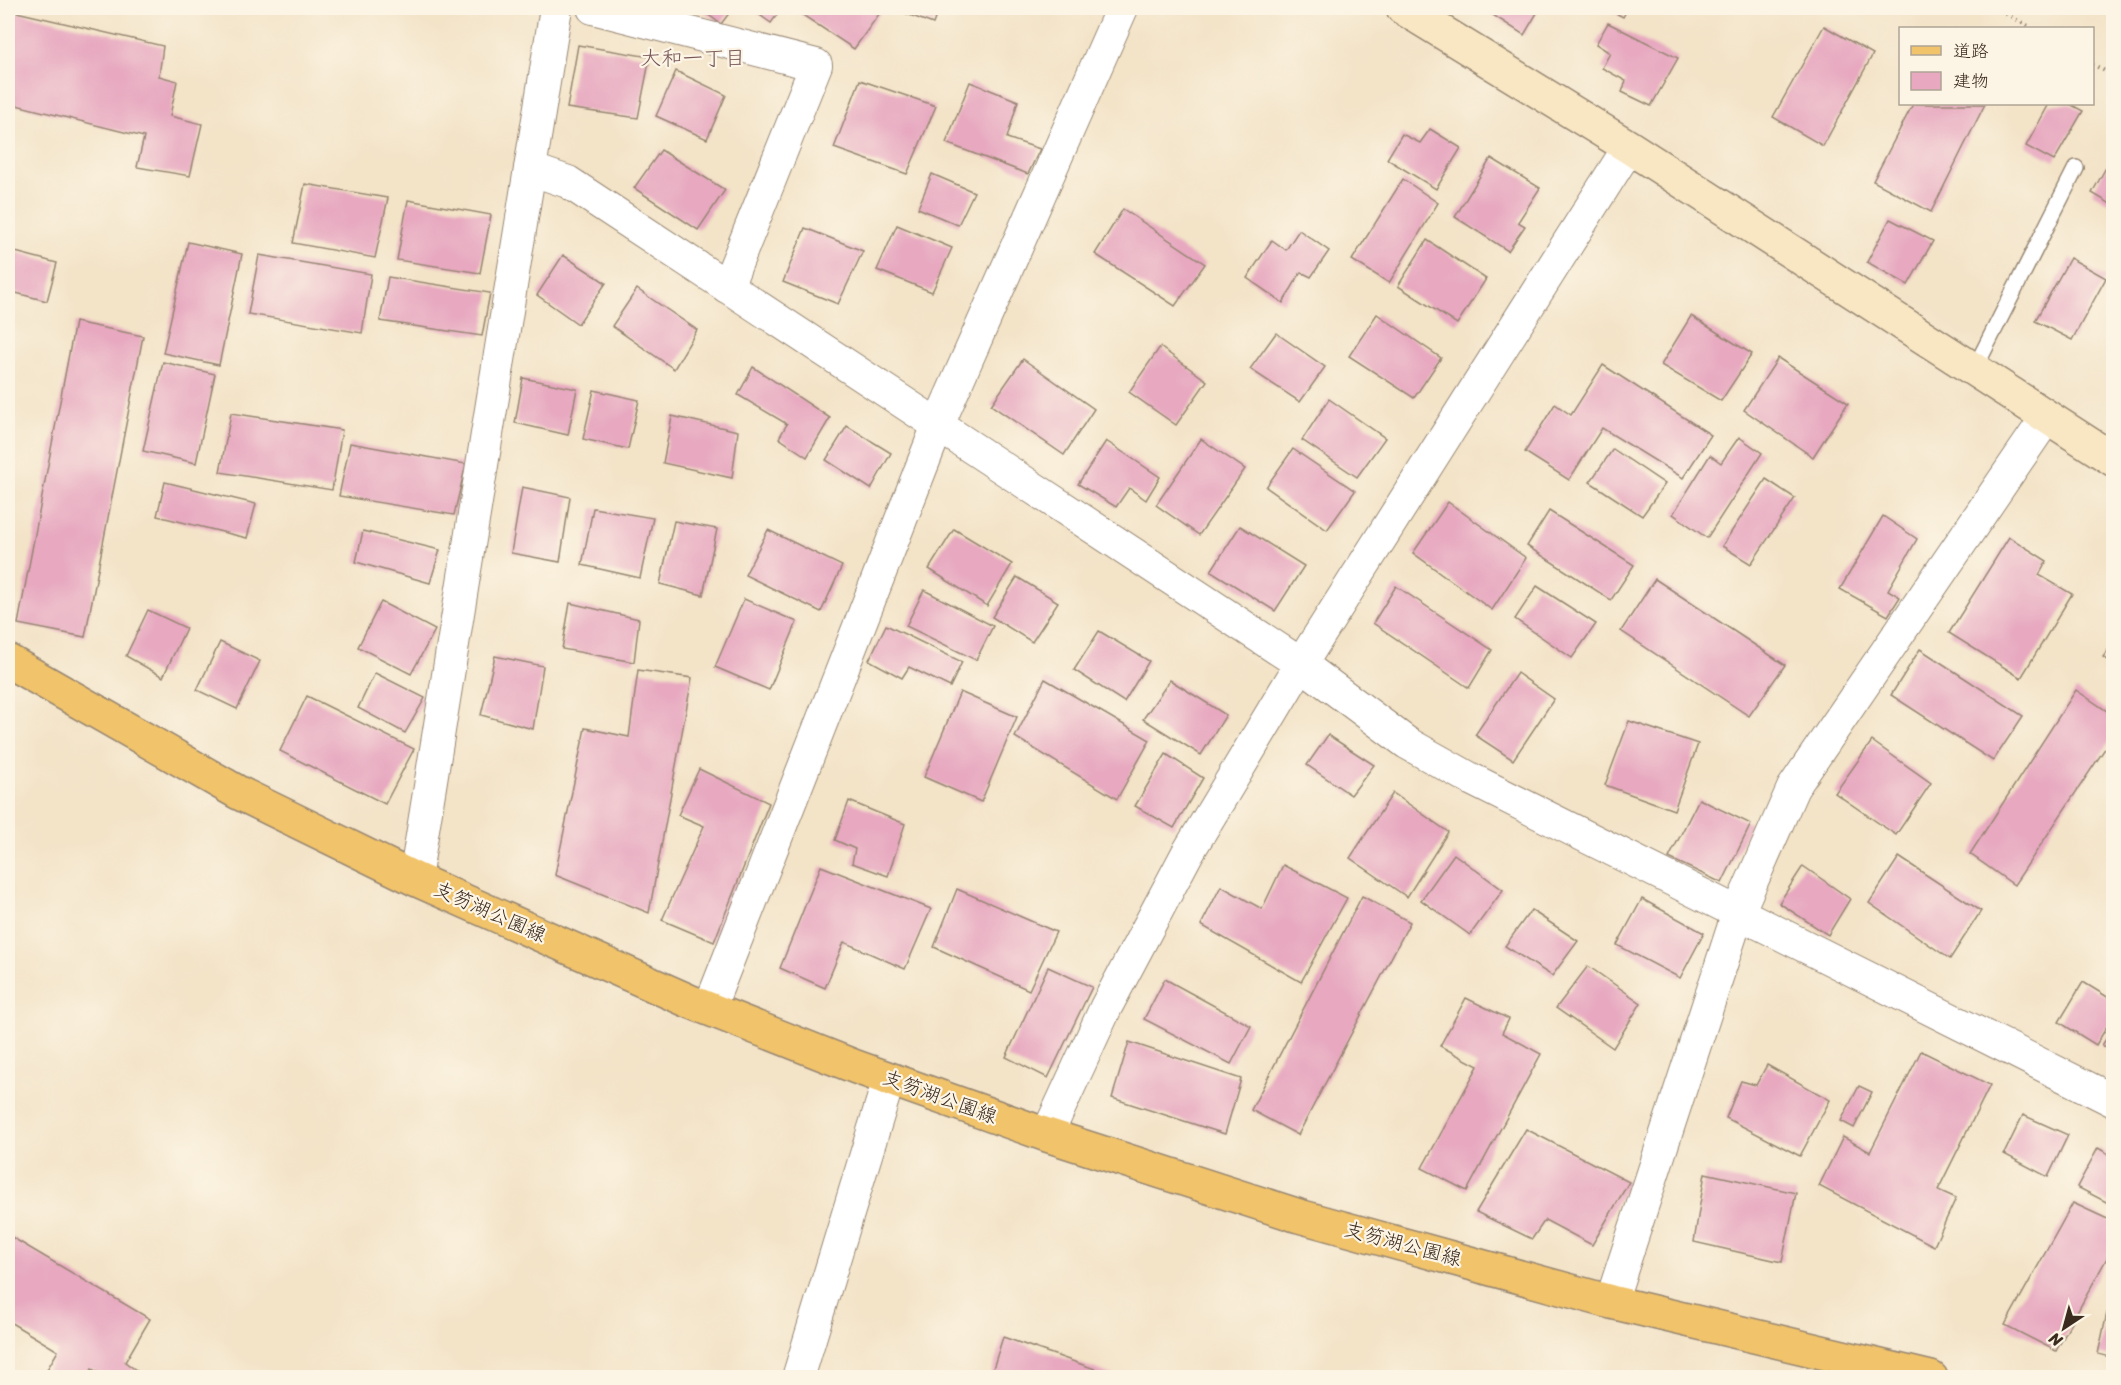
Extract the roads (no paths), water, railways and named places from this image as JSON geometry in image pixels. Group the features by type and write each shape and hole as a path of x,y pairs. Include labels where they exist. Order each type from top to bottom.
{"main road":[{"name":"支笏湖公園線","path":"8,661 239,793 415,879 709,1009 889,1079 1047,1135 1299,1216 1611,1302 1931,1377"}],"street":[{"path":"415,879 556,8"},
{"path":"593,8 816,66 727,287"},
{"path":"709,1009 938,425 1122,8"},
{"path":"1407,8 1629,147 2114,459"},
{"path":"1047,1135 1106,1007 1187,854 1300,664 1629,147"},
{"path":"530,169 568,182 1300,664 1407,743 1471,779 2114,1101"},
{"path":"1611,1302 1738,913 1793,788 2046,417"},
{"path":"798,1377 889,1079"}],"lane":[{"path":"1974,370 2076,168"}],"district":[{"name":"大和一丁目","path":"693,58"}]}
